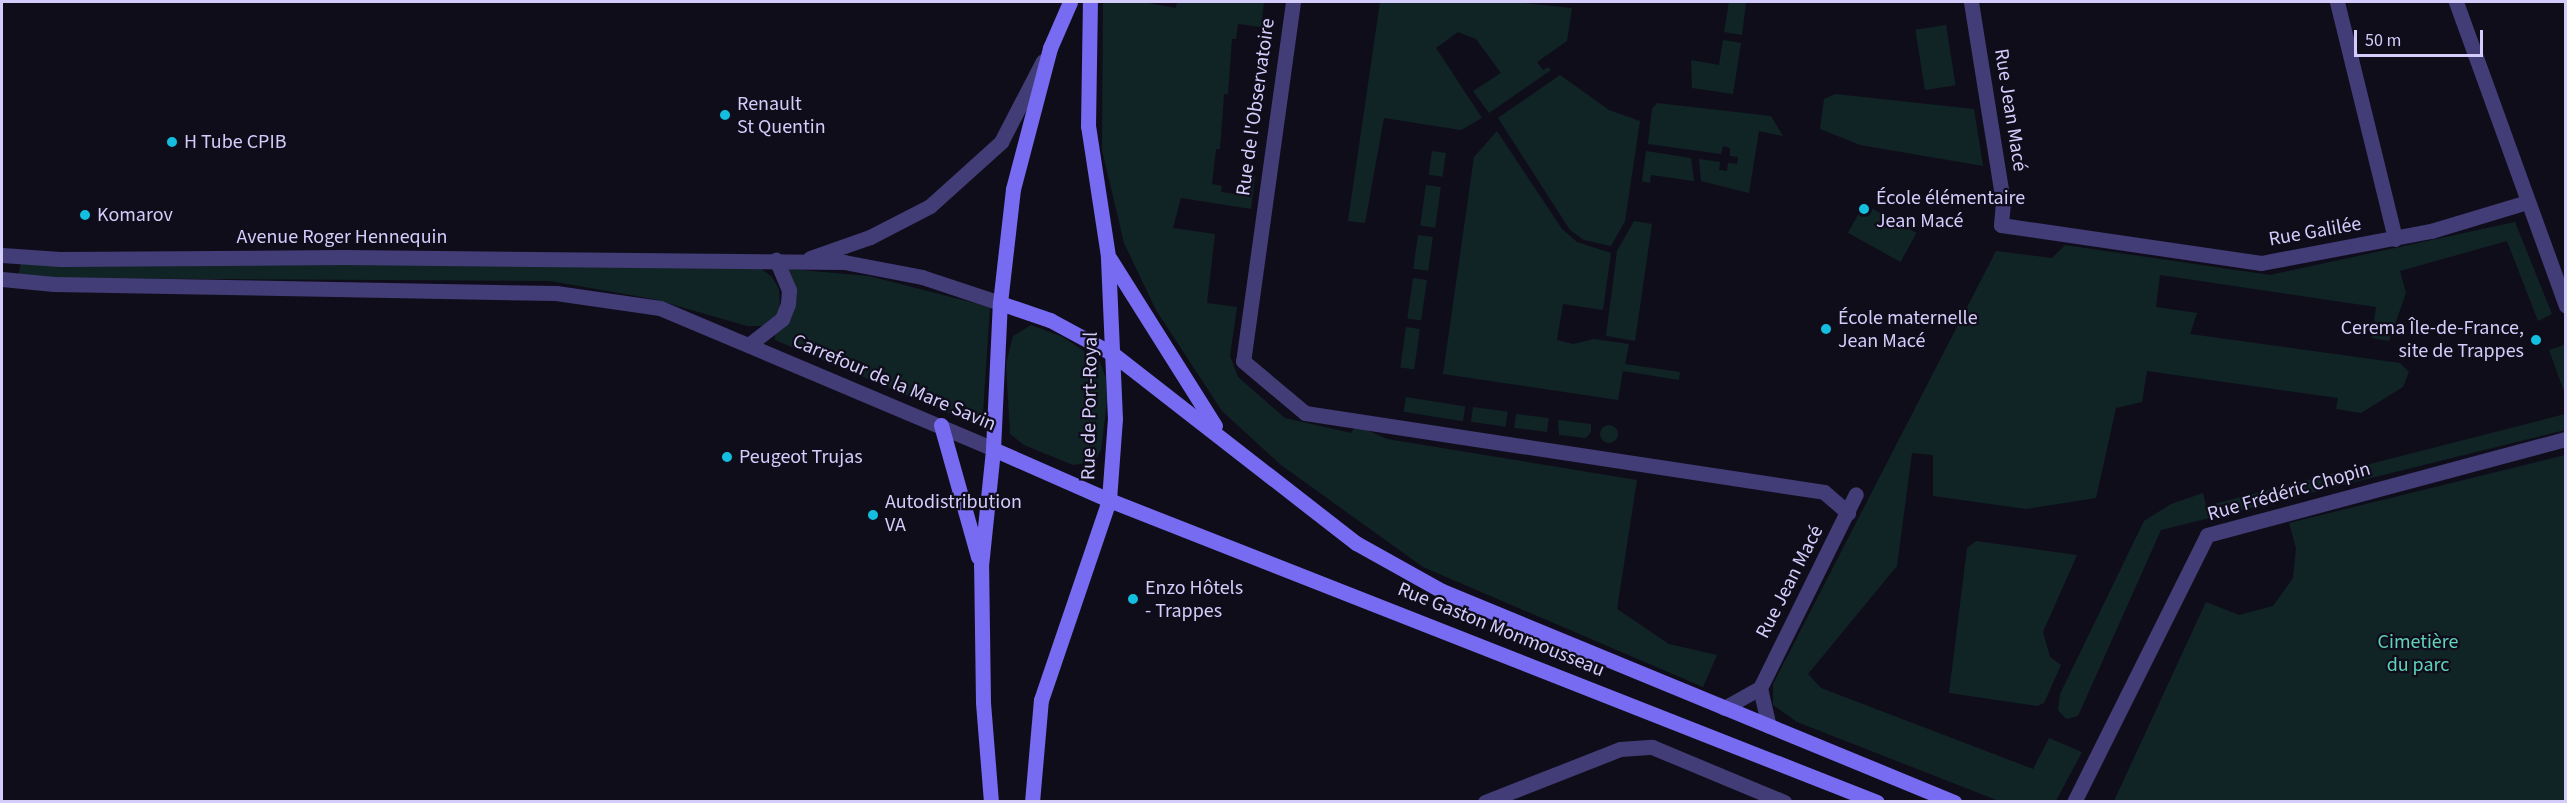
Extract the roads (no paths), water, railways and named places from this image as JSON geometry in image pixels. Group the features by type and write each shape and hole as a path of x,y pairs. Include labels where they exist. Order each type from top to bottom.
{"main road":[{"path":"991,801 983,702 981,566 993,448 1000,303 1013,189 1050,48 1070,2"},
{"name":"Rue de Port-Royal","path":"1032,801 1041,700 1089,566 1108,500 1115,419 1108,256 1088,126 1090,2"},
{"path":"1108,256 1222,435"},
{"path":"1000,303 1050,320 1113,354 1222,435"},
{"path":"941,424 981,566"},
{"name":"Rue Gaston Monmousseau","path":"1222,435 1356,543 1442,591 1954,801"},
{"name":"Carrefour de la Mare Savin","path":"993,448 1108,500"},
{"name":"Rue Gaston Monmousseau","path":"1108,500 1876,801"}],"street":[{"name":"Rue de l'Observatoire","path":"1293,2 1243,361 1305,412 1824,492 1848,513"},
{"name":"Rue Jean Macé","path":"1971,2 2003,202 2001,225"},
{"path":"2337,2 2395,239"},
{"path":"2457,2 2565,306"},
{"path":"800,261 870,237 930,206 1001,142 1050,48"},
{"name":"Rue Galilée","path":"2001,225 2261,263 2395,239 2527,202"},
{"name":"Avenue Roger Hennequin","path":"2,255 60,259 776,260"},
{"path":"750,344 782,320 788,304 789,290 776,260 844,262 922,277 1000,303"},
{"name":"Carrefour de la Mare Savin","path":"2,279 54,284 556,292 660,308 941,424 993,448"},
{"name":"Rue Frédéric Chopin","path":"2074,801 2207,535 2565,439"},
{"name":"Rue Jean Macé","path":"1760,688 1856,494"},
{"path":"1724,708 1760,688 1768,726"},
{"path":"1485,801 1620,749 1652,747 1784,801"}],"place":[{"name":"Renault St Quentin","path":"725,115"},
{"name":"H Tube CPIB","path":"172,142"},
{"name":"École élémentaire Jean Macé","path":"1864,209"},
{"name":"Komarov","path":"85,215"},
{"name":"École maternelle Jean Macé","path":"1826,329"},
{"name":"Cerema Île-de-France, site de Trappes","path":"2536,340"},
{"name":"Peugeot Trujas","path":"727,457"},
{"name":"Autodistribution VA","path":"873,515"},
{"name":"Enzo Hôtels - Trappes","path":"1133,599"}],"park label":[{"name":"Cimetière du parc","path":"2418,654"}]}
